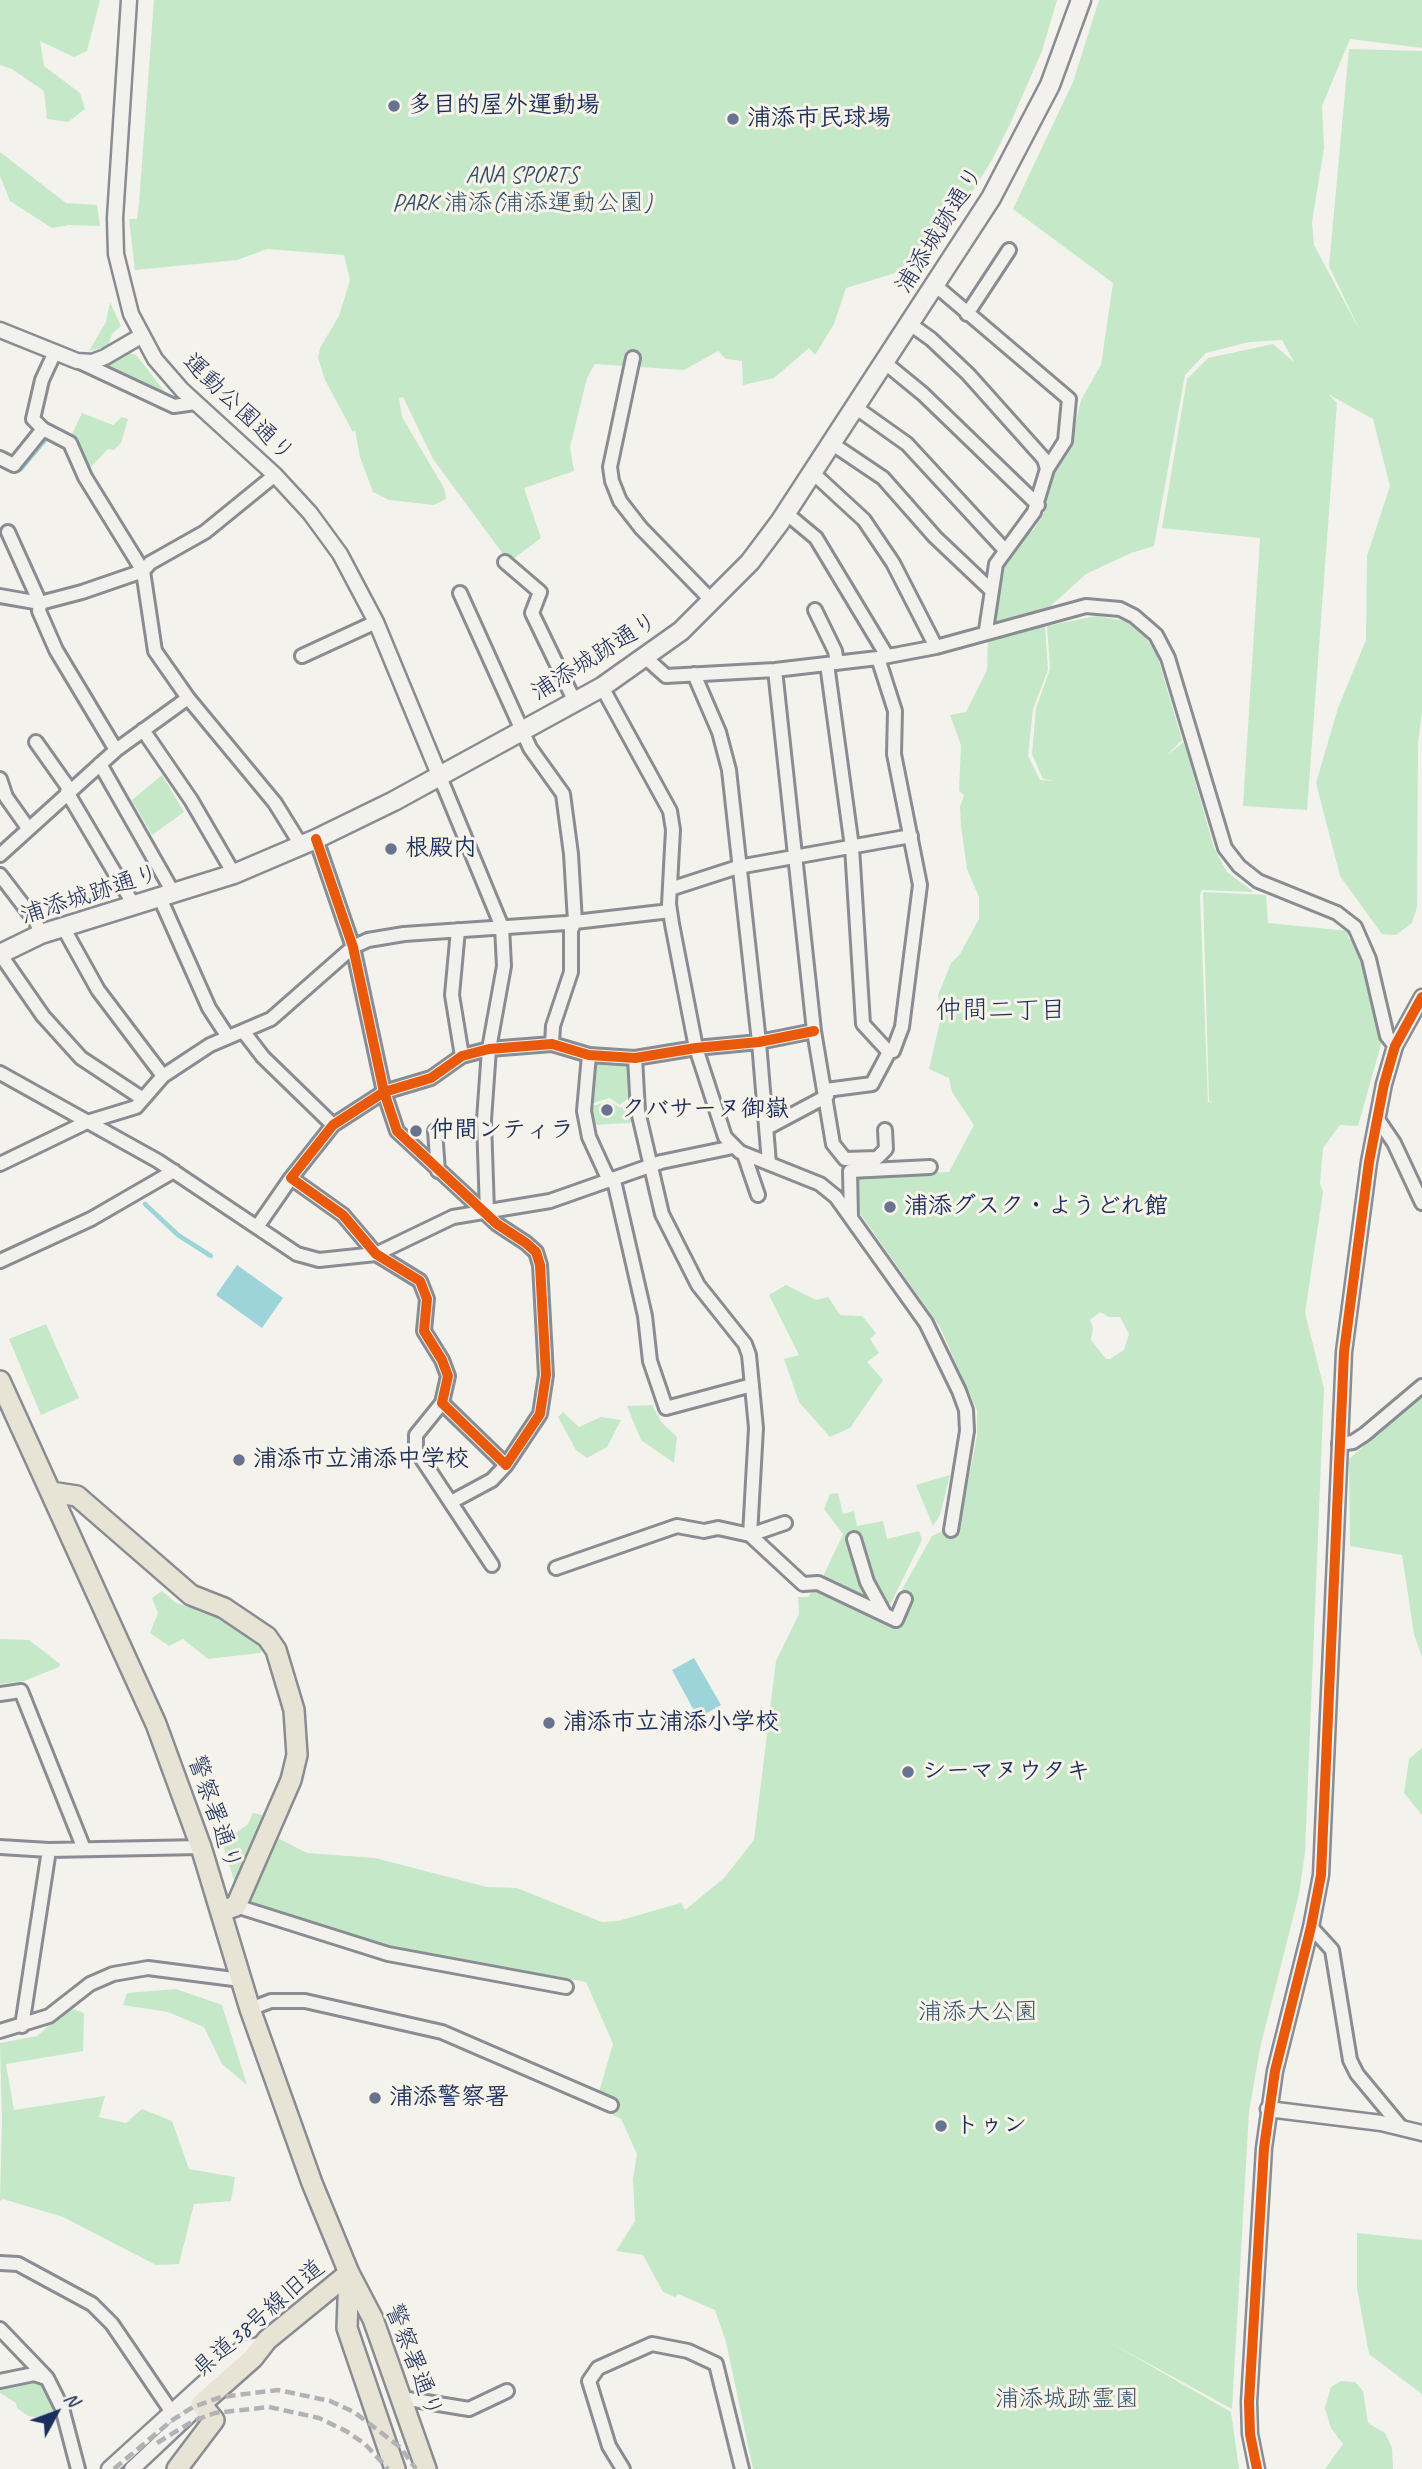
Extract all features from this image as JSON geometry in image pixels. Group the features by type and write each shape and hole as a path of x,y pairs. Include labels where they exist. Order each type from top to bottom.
{"main road":[{"name":"浦添城跡通り","path":"0,954 41,934 234,874 308,842 440,776 602,687 646,658 713,602 750,562 786,513 991,198 1027,133 1062,57 1081,0"},
{"name":"警察署通り","path":"1,1389 51,1492 156,1724 201,1847 229,1908 250,2009 315,2192 349,2273 373,2319 426,2469"},
{"path":"51,1492 77,1496 191,1595 224,1608 267,1637 276,1650 294,1710 297,1755 291,1780 229,1908"},
{"name":"警察署通り","path":"349,2273 347,2328 395,2469"},
{"name":"県道38号線旧道","path":"177,2469 214,2420 201,2404 254,2358 263,2344 349,2273"}],"street":[{"name":"運動公園通り","path":"129,0 115,218 116,254 122,284 141,336 155,359 195,403 275,475 326,533 376,622 440,776"},
{"path":"967,314 1009,250"},
{"path":"935,285 1069,399 1066,441 1047,469 1038,505 1004,549 996,564 986,630"},
{"path":"910,324 931,339 968,374 1044,458 1047,469"},
{"path":"0,330 78,361 174,406 195,403"},
{"path":"78,361 92,362 105,357 141,336"},
{"path":"55,352 42,380 33,419 43,429 70,443 85,477 143,571 155,651 188,698 308,842 353,947 384,1092 397,1131 497,1224 536,1252 540,1265 546,1375 540,1414 506,1465 492,1480 453,1501"},
{"path":"633,358 610,467 612,481 620,501 642,528 713,602"},
{"path":"884,362 923,394 1038,505"},
{"path":"855,407 907,444 1004,549"},
{"path":"0,458 14,465 43,429"},
{"path":"831,443 883,478 935,537 992,591"},
{"path":"813,473 864,520 893,563 936,646"},
{"path":"0,596 40,603 143,571 150,564 205,532 275,475"},
{"path":"768,1128 826,1093 872,1084 890,1050 893,1051 902,1027 920,885 894,754 895,710 883,657 816,538 786,513"},
{"path":"8,532 40,603 39,611 56,650 116,750"},
{"path":"505,562 540,592 532,613 575,702"},
{"path":"460,593 530,748 563,794 571,854 575,922 571,930 571,972 554,1026 552,1044"},
{"path":"646,658 666,677 775,670 883,657 936,646 986,630 1086,606 1120,609 1145,624 1156,635 1168,658 1225,848 1239,866 1258,881 1337,913 1355,927 1369,958 1387,1036 1395,1046"},
{"path":"815,610 835,650 832,663 852,847 863,1024 890,1050"},
{"path":"302,656 376,622"},
{"path":"775,670 814,1031 833,1144 850,1165 851,1217"},
{"path":"694,674 719,732 729,770 768,1128 769,1163"},
{"path":"602,687 670,811 673,830 670,911 696,1048 720,1126 738,1150 758,1195"},
{"path":"0,855 116,750 188,698"},
{"path":"143,730 191,800 234,874"},
{"path":"36,742 69,791 135,906"},
{"path":"100,764 167,896 209,1008 228,1037"},
{"path":"440,776 502,927 504,966 489,1049 484,1120 486,1212"},
{"path":"0,779 6,796 28,828"},
{"path":"670,888 738,867 911,836"},
{"path":"0,876 36,922 41,934"},
{"path":"0,1164 87,1122 136,1107 163,1076 211,1045 271,1019 353,947 368,940 404,934 575,922 670,911"},
{"path":"63,927 98,990 163,1076"},
{"path":"458,930 452,995 462,1055"},
{"path":"0,954 43,1016 81,1058 143,1099"},
{"path":"1257,2469 1250,2434 1249,2393 1268,2109 1311,1927 1324,1846 1344,1352 1377,1118 1395,1046 1422,997"},
{"path":"243,1031 262,1057 333,1125"},
{"path":"257,1227 333,1125 384,1092 431,1078 462,1055 489,1049 552,1044 589,1055 635,1058 696,1048 759,1042 814,1031"},
{"path":"589,1055 584,1111 589,1138 615,1185 645,1316 650,1360 666,1408 752,1385"},
{"path":"635,1058 638,1111 662,1214 678,1252 698,1285 745,1343 756,1428 750,1535"},
{"path":"0,1073 174,1171 307,1258 345,1259 376,1254 453,1217 550,1201 650,1166 738,1150 820,1184 836,1197 926,1323 963,1402 967,1420 966,1442 951,1530"},
{"path":"1377,1118 1394,1143 1422,1203"},
{"path":"850,1165 881,1155 886,1149 885,1130"},
{"path":"435,1131 438,1171"},
{"path":"850,1165 930,1167"},
{"path":"0,1261 92,1219 174,1171"},
{"path":"291,1178 343,1215 376,1254 420,1281 426,1292 424,1331 442,1360 447,1376 442,1403 414,1441 416,1450 453,1501 462,1522 492,1565"},
{"path":"1339,1444 1353,1442 1365,1434 1422,1386"},
{"path":"442,1403 506,1465"},
{"path":"750,1535 785,1523"},
{"path":"556,1568 677,1526 704,1531 718,1528 750,1535 803,1584 818,1583 896,1620 905,1599"},
{"path":"854,1539 867,1582 884,1613"},
{"path":"0,1694 21,1691 84,1849"},
{"path":"0,1847 49,1850 201,1847"},
{"path":"22,2026 49,1850"},
{"path":"229,1908 388,1954 566,1987"},
{"path":"1311,1927 1332,1950 1350,2060 1357,2074 1401,2127"},
{"path":"0,2031 49,2016 90,1984 113,1974 148,1968 242,1980"},
{"path":"250,2009 271,2001 305,2001 442,2032 611,2105"},
{"path":"1268,2109 1401,2127 1422,2133"},
{"path":"0,2263 18,2264 92,2304 113,2324 172,2411"},
{"path":"0,2329 47,2378 62,2408 78,2469"},
{"path":"109,2469 242,2349 263,2344"},
{"path":"623,2469 609,2445 589,2381 598,2368 652,2344 688,2351 716,2364 742,2469"},
{"path":"0,2381 34,2374 47,2378"},
{"path":"402,2398 469,2409 507,2391"},
{"path":"132,2469 201,2404"}],"green space":[{"path":"0,0 100,0 87,51 74,57 40,41 44,66 80,93 85,109 68,122 47,119 44,91 12,69 0,65"},
{"name":"ANA SPORTS PARK 浦添(浦添運動公園)","path":"154,0 1057,0 1042,51 1010,124 992,160 928,263 846,288 834,324 815,355 809,348 774,378 743,385 742,361 726,359 718,351 684,370 595,364 587,378 570,447 574,471 524,488 541,538 509,562 433,459 403,397 399,398 402,417 444,488 446,499 434,505 389,500 373,492 360,457 355,430 353,432 325,380 318,358 320,348 339,316 350,280 344,255 267,249 237,260 135,270 129,219 137,219 139,203"},
{"name":"浦添大公園","path":"1099,0 1422,0 1422,48 1350,39 1322,106 1324,148 1312,222 1314,245 1361,333 1329,266 1349,49 1422,51 1422,712 1418,744 1417,907 1412,923 1396,935 1382,934 1340,876 1316,783 1338,708 1366,640 1367,556 1390,486 1373,419 1328,394 1337,403 1307,810 1243,806 1260,538 1162,528 1187,379 1208,358 1273,344 1294,362 1282,340 1249,342 1206,353 1185,375 1154,546 1131,553 1086,574 1044,612 1048,670 1033,709 1028,756 1040,780 1054,781 1043,779 1032,754 1036,708 1050,669 1047,626 1096,616 1126,621 1146,638 1157,655 1182,740 1166,756 1184,742 1214,848 1227,872 1254,892 1202,890 1200,895 1208,1102 1212,1102 1209,1101 1203,892 1266,895 1268,923 1348,931 1348,938 1354,941 1364,956 1383,1037 1358,1126 1340,1125 1323,1148 1320,1183 1323,1192 1305,1313 1324,1389 1305,1852 1299,1894 1260,2048 1249,2112 1232,2409 1109,2342 1231,2412 1239,2469 753,2469 726,2342 715,2310 678,2294 675,2297 663,2292 643,2255 616,2251 635,2221 633,2179 637,2154 621,2119 595,2106 613,2044 586,1982 374,1943 251,1902 237,1890 220,1835 233,1835 248,1824 253,1813 271,1817 264,1831 307,1853 375,1858 487,1887 517,1888 602,1922 618,1921 681,1903 685,1910 724,1878 754,1840 776,1661 799,1614 798,1597 808,1597 812,1591 824,1591 885,1620 932,1536 960,1523 977,1436 977,1410 940,1327 859,1212 858,1175 949,1172 974,1125 952,1092 949,1078 929,1069 942,1013 938,996 951,963 960,954 979,919 979,897 967,869 961,826 960,807 964,795 959,791 961,745 950,715 966,712 987,670 988,638 1006,563 1014,547 1034,529 1045,511 1050,480 1070,447 1081,400 1101,365 1113,283 1013,209 1073,82","holes":["1100,1312 1109,1317 1120,1317 1129,1334 1124,1350 1106,1359 1091,1340 1093,1328 1090,1320"]},
{"path":"0,152 66,203 97,205 100,226 69,225 52,228 10,201 0,176"},
{"path":"110,302 121,326 112,334 108,346 89,351 106,322"},
{"path":"130,353 136,355 166,393 163,395 108,373 109,364"},
{"path":"82,413 113,425 122,417 128,419 121,443 114,450 108,449 88,470 71,436"},
{"path":"162,775 184,812 152,835 132,800"},
{"path":"626,1063 629,1067 631,1096 620,1105 609,1098 591,1104 595,1064"},
{"path":"632,1099 634,1120 630,1123 590,1125 590,1107 608,1101 621,1108"},
{"path":"786,1285 816,1300 828,1297 840,1315 862,1316 876,1333 870,1339 879,1353 867,1362 883,1380 850,1428 830,1437 799,1402 784,1359 799,1355 769,1295"},
{"path":"46,1324 79,1398 41,1415 9,1339"},
{"path":"1422,1396 1422,1657 1414,1634 1402,1555 1350,1546 1349,1459"},
{"path":"652,1405 662,1423 677,1437 674,1463 641,1440 627,1406"},
{"path":"563,1412 579,1427 601,1417 621,1420 607,1447 587,1458 576,1450 558,1417"},
{"path":"950,1475 940,1515 933,1526 916,1485"},
{"path":"838,1493 843,1514 854,1511 857,1526 883,1521 887,1539 919,1531 922,1540 891,1603 875,1605 821,1581 843,1534 824,1509 830,1494"},
{"path":"162,1591 176,1603 212,1614 263,1647 260,1653 208,1659 183,1639 169,1646 150,1633 158,1613 152,1598"},
{"path":"0,1639 29,1640 60,1664 59,1667 24,1681 0,1684"},
{"path":"1422,1748 1422,1815 1404,1793 1409,1759"},
{"path":"176,1989 222,2005 247,2085 222,2064 204,2027 168,2012 123,2005 127,1993"},
{"path":"70,2008 84,2013 83,2051 6,2064 14,2110 105,2096 99,2117 126,2123 142,2109 172,2121 189,2169 235,2177 231,2201 194,2204 179,2264 156,2265 63,2217 3,2199 0,2201 0,2043 37,2036"},
{"path":"1357,2233 1422,2240 1422,2394 1369,2354 1357,2288"},
{"path":"1341,2381 1355,2382 1363,2391 1368,2423 1385,2433 1392,2448 1393,2469 1325,2469 1343,2444 1331,2428 1325,2408 1331,2387"},
{"path":"20,2382 39,2382 47,2388 56,2407 46,2419 28,2416 17,2408 16,2403 0,2393 0,2387"}],"water":[{"path":"237,1265 283,1298 262,1328 216,1295"},
{"path":"694,1658 721,1705 698,1718 672,1670"}],"waterway":[{"path":"20,470 45,440"},
{"path":"145,1204 178,1235 211,1256"}],"railway":[{"path":"114,2469 171,2421 193,2407 221,2397 278,2390 330,2401 354,2412 400,2447 416,2469"},
{"path":"157,2443 193,2421 215,2413 269,2407 319,2418 346,2431 365,2444 388,2469"}],"cycle path":[{"path":"316,839 353,947 384,1092 397,1131 497,1224 536,1252 540,1265 546,1375 540,1414 506,1465 442,1403 448,1376 442,1360 424,1331 427,1299 420,1281 376,1254 343,1215 291,1178 333,1125 384,1092 431,1078 462,1056 489,1049 552,1044 589,1055 635,1058 696,1048 759,1042 814,1031"},
{"path":"1257,2469 1250,2434 1249,2402 1264,2148 1275,2071 1311,1927 1321,1875 1344,1352 1369,1162 1384,1084 1395,1046 1422,997"}],"place":[{"name":"多目的屋外運動場","path":"394,106"},
{"name":"浦添市民球場","path":"733,119"},
{"name":"根殿内","path":"391,849"},
{"name":"クバサーヌ御嶽","path":"607,1110"},
{"name":"仲間ンティラ","path":"416,1131"},
{"name":"浦添グスク・ようどれ館","path":"890,1207"},
{"name":"浦添市立浦添中学校","path":"239,1460"},
{"name":"浦添市立浦添小学校","path":"549,1723"},
{"name":"シーマヌウタキ","path":"908,1772"},
{"name":"浦添警察署","path":"375,2098"},
{"name":"トゥン","path":"941,2126"}],"district":[{"name":"仲間二丁目","path":"1001,1011"}],"park label":[{"name":"浦添城跡霊園","path":"1067,2400"}]}
